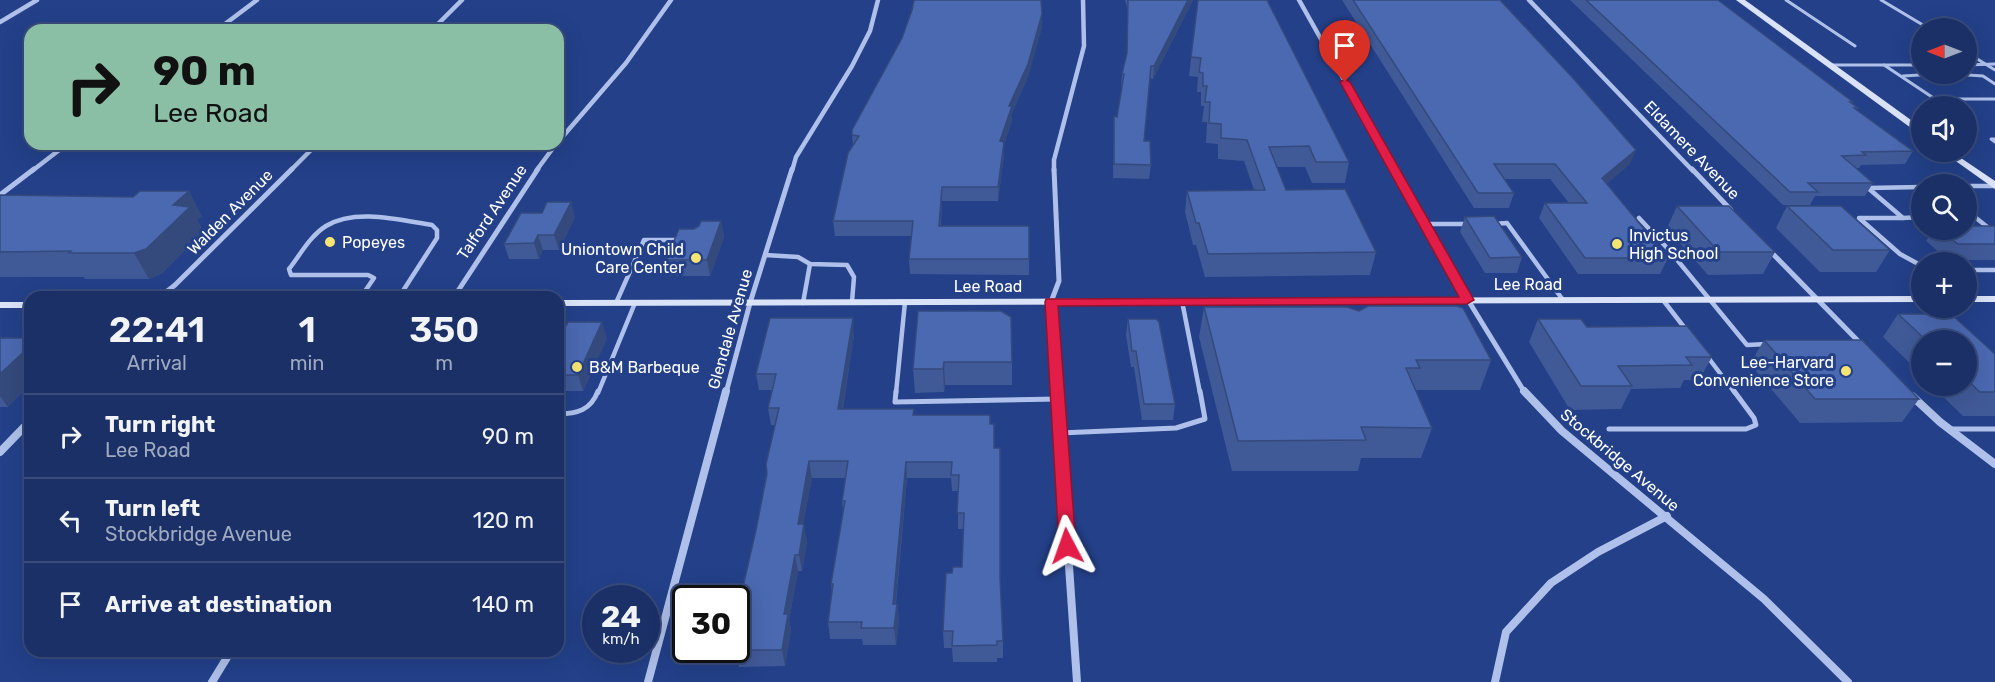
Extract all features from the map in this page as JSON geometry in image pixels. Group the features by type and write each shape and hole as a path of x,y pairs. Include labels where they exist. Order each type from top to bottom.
{"main road":[{"path":"1740,0 1911,125"},
{"path":"1961,162 1995,186"},
{"path":"1977,298 1995,299"},
{"name":"Lee Road","path":"564,304 1817,299 1911,303"},
{"path":"1,305 24,305"}],"street":[{"path":"0,22 38,0"},
{"path":"225,24 257,0"},
{"path":"438,24 462,0"},
{"name":"Talford Avenue","path":"564,135 626,63 671,0"},
{"name":"Glendale Avenue","path":"648,682 750,303 796,157 870,31 878,0"},
{"path":"1077,682 1051,302 1059,281 1054,160 1084,46 1083,0"},
{"name":"Stockbridge Avenue","path":"1299,0 1467,300 1521,388 1562,431 1764,599 1848,682"},
{"name":"Eldamere Avenue","path":"1529,0 1733,212"},
{"path":"0,195 59,150"},
{"name":"Walden Avenue","path":"168,291 311,150"},
{"name":"Talford Avenue","path":"458,291 523,189 552,150"},
{"path":"1766,246 1868,352"},
{"path":"1908,392 1948,429 1995,464"},
{"path":"0,452 24,427"},
{"path":"1495,682 1506,632 1551,583 1598,552 1667,516"},
{"path":"212,682 227,657"}],"lane":[{"path":"1786,0 1855,46"},
{"path":"1881,0 1911,18"},
{"path":"1977,59 1995,70"},
{"path":"1977,65 1995,64"},
{"path":"1829,65 1911,65"},
{"path":"1884,65 1935,99 1995,99"},
{"path":"1902,77 1911,76"},
{"path":"1977,76 1983,76 1995,84"},
{"path":"1977,186 1995,186"},
{"path":"1903,218 1869,188 1911,187"},
{"path":"1639,218 1669,250 1747,345 1769,344"},
{"path":"1911,218 1859,218 1900,254 1911,260"},
{"path":"366,291 374,278 368,275 291,274 290,269 327,225 343,220 375,219 432,225 438,230 437,238 403,291"},
{"path":"1977,219 1995,233"},
{"path":"1425,224 1471,224"},
{"path":"1483,224 1507,224 1563,300"},
{"path":"616,303 644,240 685,240"},
{"path":"765,255 798,257 810,264 847,265 855,275 852,302"},
{"path":"803,303 810,264"},
{"path":"1977,270 1995,270"},
{"path":"1663,300 1692,337"},
{"path":"905,302 895,402 1058,399"},
{"path":"1060,433 1176,428 1205,419 1182,302"},
{"path":"564,414 576,414 594,402 635,303"},
{"path":"1852,344 1860,344"},
{"path":"1609,429 1746,429 1756,425 1754,418 1706,354"},
{"path":"1948,429 1995,429"}],"building":[{"path":"914,0 1041,0 1042,14 1028,64 1009,106 1012,106 1000,141 1004,142 998,187 942,187 939,226 1029,226 1029,259 909,259 913,221 833,221 848,153 859,136 852,135 852,130 902,38"},
{"path":"1128,0 1188,0 1154,66 1151,66 1144,141 1150,141 1151,165 1114,164 1114,116 1117,117 1127,53"},
{"path":"1198,0 1267,0 1349,162 1316,162 1309,146 1269,147 1286,190 1345,189 1376,252 1208,254 1187,191 1265,190 1247,140 1221,138 1221,124 1209,123 1210,102 1205,102 1207,86 1203,86 1203,73 1199,72 1201,58 1191,57"},
{"path":"1353,0 1500,0 1636,150 1602,178 1668,258 1585,258 1545,203 1587,203 1555,164 1494,164 1514,193 1478,193"},
{"path":"1586,0 1718,0 1853,102 1850,102 1858,108 1854,108 1911,150 1862,152 1866,155 1842,156 1873,183 1808,183 1818,192 1790,192"},
{"path":"140,191 189,191 173,205 190,207 146,249 134,253 0,252 0,195 133,197"},
{"path":"547,202 571,202 554,235 538,235 534,243 504,244 521,213 542,213"},
{"path":"1677,206 1729,206 1775,252 1719,252"},
{"path":"1787,206 1841,206 1890,250 1833,250"},
{"path":"1494,216 1522,257 1490,258 1465,217"},
{"path":"701,221 721,221 707,260 666,260 679,229 694,229"},
{"path":"1977,226 1995,226 1995,244 1958,244 1953,240 1977,240"},
{"path":"1368,306 1457,306 1463,308 1491,360 1416,360 1420,368 1406,368 1432,428 1361,427 1366,440 1238,441 1204,307 1347,307 1359,311"},
{"path":"918,311 1001,311 1011,317 1012,362 944,362 943,369 913,369"},
{"path":"1898,314 1911,314 1911,318 1955,318 1969,330 1915,330"},
{"path":"770,318 853,318 838,409 914,409 913,415 990,415 990,424 994,424 994,448 1000,448 1000,577 1003,641 997,641 997,645 952,646 953,631 943,631 946,573 952,573 953,567 962,567 964,513 957,513 959,475 951,475 952,462 906,462 893,604 897,604 894,628 861,628 862,622 828,622 833,584 831,584 845,501 842,501 848,461 809,461 798,524 804,524 799,555 795,555 784,614 788,614 782,650 750,650 750,585 743,585 779,408 768,408 776,374 756,374"},
{"path":"1128,319 1156,319 1159,322 1175,404 1144,404 1136,351 1132,351"},
{"path":"1538,319 1581,319 1587,327 1687,326 1712,357 1686,357 1692,365 1618,366 1632,386 1581,386"},
{"path":"568,322 602,322 578,375 564,375 564,330"},
{"path":"0,338 24,338 24,352 0,374"},
{"path":"1977,338 1995,354 1995,392 1980,392 1977,389"},
{"path":"1764,340 1862,340 1911,391 1911,396 1919,399 1815,399"}],"place":[{"name":"Popeyes","path":"330,242"},
{"name":"Invictus High School","path":"1617,244"},
{"name":"Uniontown Child Care Center","path":"696,258"},
{"name":"B&M Barbeque","path":"577,367"},
{"name":"Lee-Harvard Convenience Store","path":"1846,371"}],"route":[{"path":"1067,546 1051,302 1467,300 1345,82"}]}
